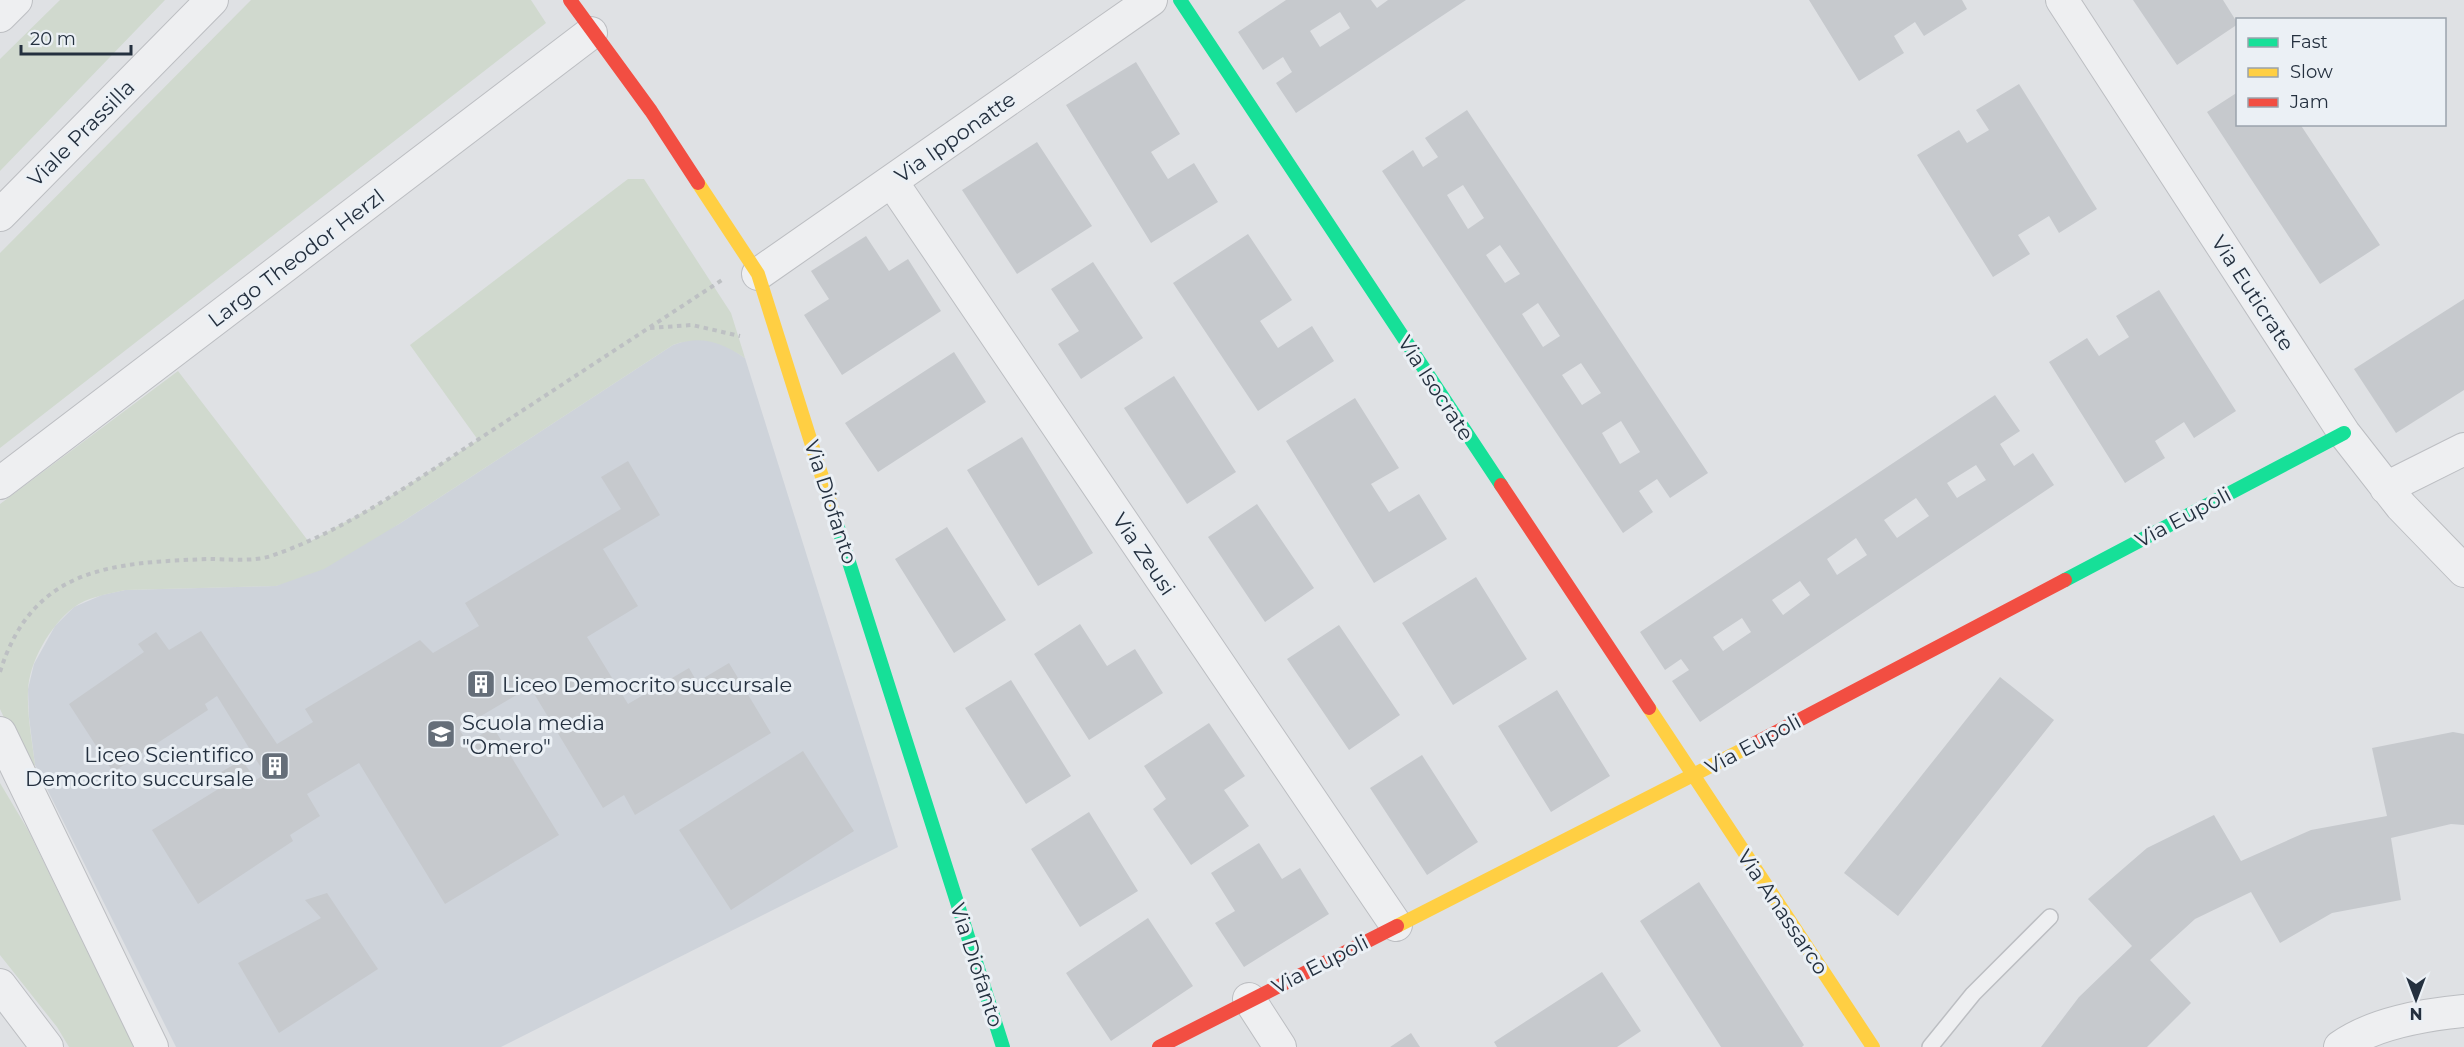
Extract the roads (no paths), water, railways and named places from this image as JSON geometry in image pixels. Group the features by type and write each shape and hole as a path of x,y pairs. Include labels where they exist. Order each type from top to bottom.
{"street":[{"path":"0,16 16,0"},
{"name":"Viale Prassilla","path":"0,215 212,0"},
{"name":"Via Diofanto","path":"570,0 591,33 651,111 754,268 781,346 1003,1047"},
{"name":"Via Ipponatte","path":"754,268 892,182 1151,0"},
{"name":"Via Isocrate","path":"1180,0 1693,776"},
{"name":"Via Euticrate","path":"2062,0 2344,433 2386,488 2464,571"},
{"name":"Largo Theodor Herzl","path":"0,483 591,33"},
{"name":"Via Zeusi","path":"892,182 1395,926"},
{"name":"Via Eupoli","path":"1159,1047 1249,999 1693,776 2344,433"},
{"path":"2386,488 2464,448"},
{"path":"0,733 152,1047"},
{"name":"Via Anassarco","path":"1693,776 1873,1047"},
{"path":"0,985 41,1044"},
{"path":"1249,999 1280,1047"},
{"path":"2340,1047 2356,1036 2420,1017 2464,1011"}],"lane":[{"path":"1930,1047 1973,994 2050,917"}],"place":[{"name":"Liceo Democrito succursale","path":"481,684"},
{"name":"Scuola media \"Omero\"","path":"441,734"},
{"name":"Liceo Scientifico Democrito succursale","path":"275,766"}]}
